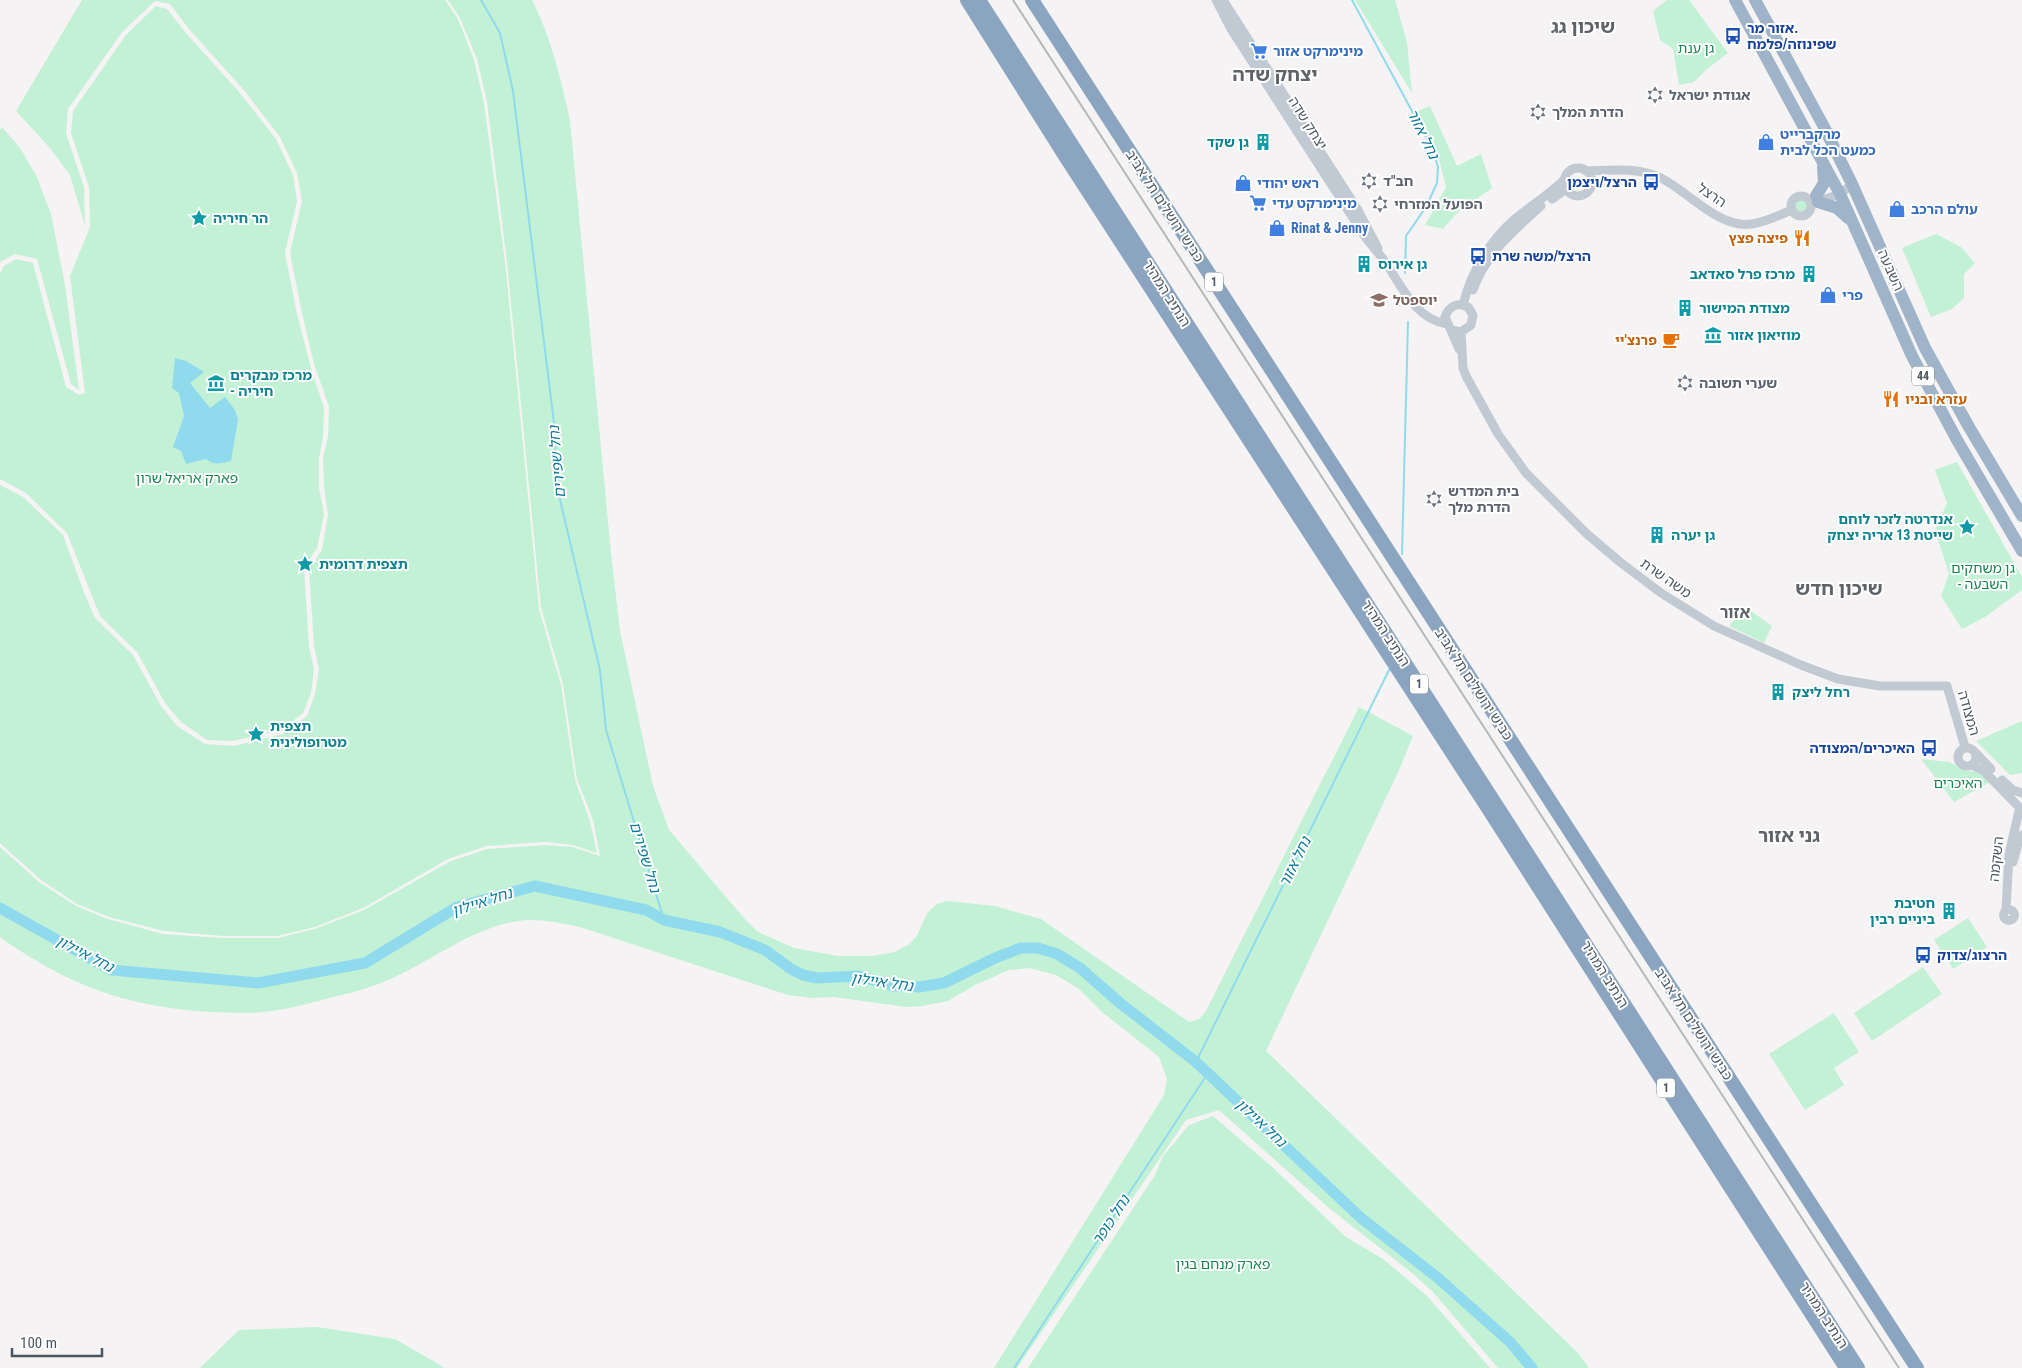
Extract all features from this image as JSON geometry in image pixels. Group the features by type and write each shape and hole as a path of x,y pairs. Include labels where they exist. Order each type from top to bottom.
{"highway":[{"name":"1","path":"967,0 1070,164 1489,810 1846,1368"},
{"name":"הנתיב המהיר","path":"979,0 1858,1368"},
{"name":"כביש ירושלים תל אביב","path":"1032,0 1917,1368"},
{"name":"השבעה","path":"1735,0 1838,190 1912,356 1957,440 2022,551"},
{"name":"השבעה","path":"1755,0 1823,125 1852,184 1925,348 2022,516"},
{"path":"1816,148 1824,171 1824,177 1822,188 1813,200 1841,210 1856,228"}],"street":[{"name":"יצחק שדה","path":"1216,0 1231,29 1366,238 1382,257 1415,306 1429,319 1448,324"},
{"name":"יצחק שדה","path":"1223,0 1358,210 1372,233 1382,257"},
{"path":"1465,306 1490,257 1510,233 1565,184 1566,176 1572,169 1588,175 1591,187 1581,196 1572,195 1565,184"},
{"name":"הרצל","path":"1588,175 1620,169 1639,171 1660,178 1720,218 1738,224 1750,224 1769,220 1791,210"},
{"path":"1813,200 1809,212 1804,216 1795,214 1791,210 1791,201 1796,196 1801,195 1813,200 1852,184"},
{"path":"1453,306 1465,306 1471,311 1473,320 1468,329 1461,332 1448,324 1449,309 1453,306"},
{"name":"משה שרת","path":"1448,324 1462,356"},
{"name":"משה שרת","path":"1461,332 1462,356 1466,376 1498,434 1526,473 1587,534 1661,593 1714,626 1801,665 1838,678 1880,686 1947,686"},
{"name":"המצודה","path":"1947,686 1965,747"},
{"path":"1965,747 1972,748 1976,753 1976,760 1972,764 1966,766 1958,761 1959,751 1965,747"},
{"name":"המצודה","path":"1976,753 2013,790 2022,793"},
{"path":"1972,764 1981,768 2020,808"},
{"path":"2004,782 2022,786"},
{"name":"השקמה","path":"2020,808 2009,854 2009,910 2014,859 2022,835"}],"green space":[{"path":"82,0 445,0 458,19 474,60 484,103 505,262 539,609 561,685 575,780 590,821 597,853 573,845 546,842 487,846 448,859 363,908 315,927 277,936 223,936 164,931 109,917 77,904 41,880 0,843 0,485 23,497 63,535 95,618 133,655 161,706 177,726 205,744 234,746 283,734 307,716 315,694 319,669 314,646 309,569 322,550 328,515 324,487 323,458 328,437 329,407 314,364 290,253 302,201 297,173 280,137 243,89 189,29 170,4 155,1 122,32 68,109 66,133 84,187 85,226 70,175 50,148 16,111"},
{"path":"448,0 532,0 545,29 559,73 570,120 620,631 653,786 669,830 758,932 794,948 838,956 873,956 894,952 908,945 916,937 928,912 937,904 947,901 995,906 1041,919 1189,1022 1199,1019 1206,1011 1359,707 1413,736 1400,768 1266,1051 1578,1353 1589,1368 1498,1368 1433,1292 1412,1273 1329,1208 1219,1110 1186,1120 1017,1368 994,1368 1164,1095 1167,1079 1159,1057 1102,1012 1079,989 1056,975 1030,968 1009,970 975,985 948,1001 923,1006 906,1007 834,997 811,998 788,995 580,927 530,920 513,922 482,931 397,976 355,991 271,1011 250,1013 210,1012 152,1005 99,991 49,968 0,937 0,847 39,882 76,906 108,919 163,934 223,938 278,938 315,929 364,910 449,862 487,849 546,845 572,847 600,856 593,820 577,779 563,684 541,608 507,262 487,102 477,59 460,18"},
{"path":"1355,0 1395,0 1407,42 1412,93"},
{"name":"גן ענת","path":"1667,0 1689,0 1728,53 1694,82 1679,85 1673,49 1660,40 1653,11"},
{"name":"פארק אריאל שרון","path":"156,6 167,9 239,92 276,139 293,175 297,201 285,253 297,314 310,365 324,408 323,437 319,458 319,488 324,514 317,548 304,568 309,647 314,669 311,693 303,713 281,730 233,741 207,740 181,722 165,703 137,652 100,616 67,533 26,493 0,479 0,273 4,266 16,259 33,263 66,387 79,395 85,393 70,276 90,227 89,187 71,133 73,111 126,35"},
{"path":"1430,106 1457,166 1481,154 1492,188 1457,213 1443,229 1425,225 1446,187 1438,155 1416,112"},
{"path":"2,127 20,148 36,175 51,214 65,285 79,390 71,384 37,259 15,254 0,262 0,130"},
{"path":"1801,199 1806,201 1808,206 1806,211 1801,213 1796,211 1794,206 1796,201"},
{"path":"1936,234 1961,247 1975,263 1964,274 1964,298 1952,309 1931,317 1902,248"},
{"name":"גן משחקים - השבעה","path":"1957,462 2022,577 2022,590 1985,617 1962,629 1941,596 1949,574 1935,530 1947,503 1935,470"},
{"path":"1744,606 1772,626 1764,643 1729,626"},
{"path":"2022,721 2022,773 2010,775 1976,741"},
{"name":"האיכרים","path":"1921,759 1949,762 1964,770 1979,772 1990,782 1954,802"},
{"path":"1968,918 1987,947 1953,969 1934,940"},
{"path":"1923,967 1942,994 1872,1041 1854,1013"},
{"path":"1834,1013 1859,1052 1834,1068 1844,1085 1805,1110 1769,1054"},
{"name":"פארק מנחם בגין","path":"1213,1116 1271,1166 1346,1237 1383,1259 1427,1296 1490,1368 1028,1368 1155,1175 1163,1156 1189,1125"},
{"path":"317,1327 395,1339 445,1368 200,1368 239,1330"}],"water":[{"path":"175,358 186,361 204,372 190,383 210,408 225,397 235,410 238,420 231,461 215,463 206,459 186,464 181,451 173,447 184,416 179,393 172,388"}],"waterway":[{"name":"נחל שפירים","path":"481,0 500,33 513,91 554,423 558,491 600,670 606,730 664,920"},
{"name":"נחל אזור","path":"1352,0 1433,150 1438,167 1437,183 1426,207 1406,236 1405,273"},
{"name":"נחל אזור","path":"1402,554 1408,322"},
{"name":"נחל אזור","path":"1196,1062 1390,668"},
{"name":"נחל איילון","path":"0,908 111,970 258,983 365,963 457,907 535,886 646,910 664,920 720,932 765,950 791,969 803,975 817,978 859,976 894,986 919,987 944,983 995,958 1021,948 1038,948 1057,954 1080,968 1120,1003 1196,1062 1361,1218 1438,1278 1510,1342 1532,1368"},
{"name":"נחל כופר","path":"1014,1368 1208,1073"}],"railway":[{"path":"1013,0 1899,1368"}],"place":[{"name":"אזור מר. שפינוזה/פלמח","path":"1733,36"},
{"name":"מינימרקט אזור","path":"1259,51"},
{"name":"אגודת ישראל","path":"1655,95"},
{"name":"הדרת המלך","path":"1538,112"},
{"name":"גן שקד","path":"1263,142"},
{"name":"מרקברייט כמעט הכל לבית","path":"1766,142"},
{"name":"חב\"ד","path":"1369,181"},
{"name":"הרצל/ויצמן","path":"1651,182"},
{"name":"ראש יהודי","path":"1243,183"},
{"name":"מינימרקט עדי","path":"1258,203"},
{"name":"הפועל המזרחי","path":"1380,204"},
{"name":"עולם הרכב","path":"1897,209"},
{"name":"הר חיריה","path":"199,218"},
{"name":"Rinat & Jenny","path":"1277,228"},
{"name":"פיצה פצץ","path":"1802,238"},
{"name":"הרצל/משה שרת","path":"1478,256"},
{"name":"גן אירוס","path":"1364,264"},
{"name":"מרכז פרל סאדאב","path":"1809,274"},
{"name":"פרי","path":"1828,295"},
{"name":"יוספטל","path":"1379,300"},
{"name":"מצודת המישור","path":"1685,308"},
{"name":"מוזיאון אזור","path":"1713,335"},
{"name":"פרנצ'יי","path":"1671,340"},
{"name":"מרכז מבקרים - חיריה","path":"216,383"},
{"name":"שערי תשובה","path":"1685,383"},
{"name":"עזרא ובניו","path":"1891,399"},
{"name":"בית המדרש הדרת מלך","path":"1434,499"},
{"name":"אנדרטה לזכר לוחם שייטת 13 אריה יצחק","path":"1967,527"},
{"name":"גן יערה","path":"1657,535"},
{"name":"תצפית דרומית","path":"305,564"},
{"name":"רחל ליצק","path":"1778,692"},
{"name":"תצפית מטרופולינית","path":"256,734"},
{"name":"האיכרים/המצודה","path":"1929,748"},
{"name":"חטיבת ביניים רבין","path":"1949,911"},
{"name":"הרצוג/צדוק","path":"1923,955"}],"district":[{"name":"שיכון גג","path":"1583,26"},
{"name":"יצחק שדה","path":"1275,74"},
{"name":"שיכון חדש","path":"1839,588"},
{"name":"אזור","path":"1735,612"},
{"name":"גני אזור","path":"1789,835"}]}
